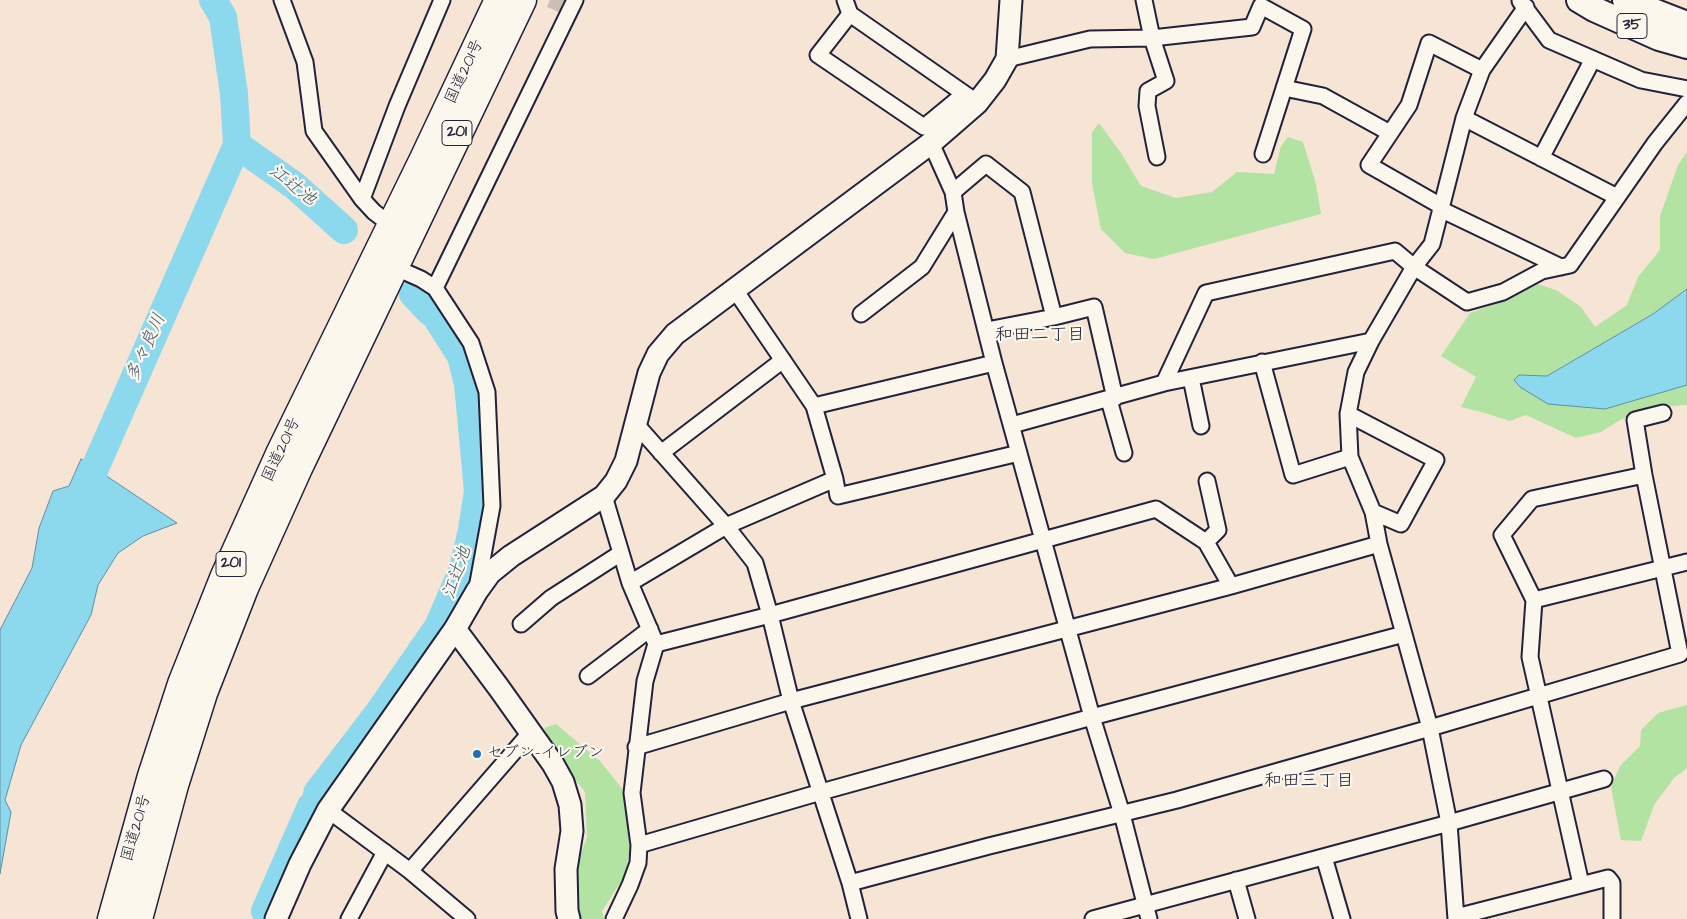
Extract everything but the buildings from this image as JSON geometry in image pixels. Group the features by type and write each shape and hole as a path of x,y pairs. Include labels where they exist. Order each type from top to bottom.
{"highway":[{"name":"201","path":"424,160 432,113 486,0"},
{"name":"国道201号","path":"112,919 150,786 182,684 225,576 280,454 424,160 499,0"},
{"name":"国道201号","path":"138,919 172,792 203,694 244,588 298,468 522,0"},
{"name":"201","path":"434,184 482,107 538,0"}],"main road":[{"name":"35","path":"1579,0 1594,9 1658,38 1687,46"},
{"name":"35","path":"1625,0 1687,24"}],"street":[{"path":"282,0 305,62 314,131 362,199 374,212 391,225"},
{"path":"362,199 396,106 442,0"},
{"path":"435,288 575,0"},
{"path":"1144,0 1152,38 1166,81 1148,91 1147,106 1157,157"},
{"path":"971,99 848,7 818,55 924,127 971,99 995,80 1007,60 1008,2"},
{"path":"1612,919 1612,884 1608,878 1456,918 1449,823 1430,728 1379,544 1372,512 1350,457 1348,414 1356,372 1371,341 1414,267 1432,244 1464,118 1482,70 1523,4 1549,40 1641,80 1687,90"},
{"path":"1007,60 1090,38 1152,38 1252,27 1261,6 1303,29 1263,154"},
{"path":"1482,70 1429,43 1409,105 1368,165 1440,207 1561,267"},
{"path":"1541,158 1593,60"},
{"path":"1284,88 1323,96 1390,133"},
{"path":"276,919 300,864 328,810 455,629 477,591 490,574 510,556 604,496 616,481 626,461 649,373 658,354 675,334 931,143 971,99"},
{"path":"1164,383 1206,293 1395,251 1414,267 1467,302 1503,292 1542,271 1570,266 1656,143 1687,104"},
{"path":"1464,118 1617,198"},
{"path":"931,143 953,192 956,212 994,363 1066,628 1122,814 1147,912"},
{"path":"953,192 986,164 1022,192 1054,317"},
{"path":"861,314 922,266 956,212"},
{"path":"394,267 421,279 435,288 471,343 487,392 492,506 477,591"},
{"path":"735,290 814,406 836,479 838,496 1019,453"},
{"path":"987,330 1094,307 1124,453"},
{"path":"1012,425 1112,399 1164,383 1371,341"},
{"path":"662,453 783,360"},
{"path":"1262,362 1293,475 1350,457"},
{"path":"814,406 994,363"},
{"path":"1191,378 1201,426"},
{"path":"850,883 988,846 1177,800 1680,654 1644,475 1635,420 1663,413"},
{"path":"1348,414 1436,460 1401,524 1372,512"},
{"path":"635,423 726,526 754,563 770,615 791,701 850,883 859,919"},
{"path":"1581,884 1530,657 1534,600 1502,535 1532,499 1644,475"},
{"path":"630,583 726,526 836,479"},
{"path":"1206,542 1218,530 1207,481"},
{"path":"604,496 630,583 656,644 645,680 632,793 639,845 638,863 614,919"},
{"path":"656,644 770,615 1156,509 1206,542 1231,586"},
{"path":"636,747 791,701 1231,586 1379,544"},
{"path":"521,624 551,598 621,553"},
{"path":"1534,600 1687,562"},
{"path":"455,629 531,732 563,782 570,805 572,831 566,869 567,911 569,919"},
{"path":"588,676 650,630"},
{"path":"639,845 821,792 1092,717 1404,634"},
{"path":"410,871 531,732"},
{"path":"1093,919 1147,912 1236,880 1604,779"},
{"path":"328,810 410,871 467,919"},
{"path":"349,919 385,852"},
{"path":"1324,857 1342,919"},
{"path":"1236,880 1247,919"}],"green space":[{"path":"1099,123 1121,153 1141,186 1176,198 1212,192 1237,172 1274,174 1281,146 1288,137 1303,142 1316,184 1321,214 1154,259 1125,253 1101,229 1092,184 1092,132"},
{"path":"1687,152 1687,289 1653,314 1547,376 1519,375 1605,409 1687,385 1687,405 1656,407 1620,420 1601,432 1576,438 1526,415 1510,421 1461,407 1476,377 1441,356 1470,313 1509,299 1537,284 1556,290 1581,307 1595,327 1627,305 1638,277 1660,250 1660,216 1678,165"},
{"path":"1687,705 1687,768 1674,778 1654,805 1641,841 1621,840 1611,787 1620,766 1640,746 1641,730 1658,713"},
{"path":"556,724 600,761 624,791 633,835 625,875 602,911 604,919 568,919 573,873 587,838 585,792 560,760 544,728"}],"water":[{"path":"1687,289 1687,385 1605,409 1548,404 1520,387 1514,380 1519,375 1547,376 1653,314"},
{"path":"81,459 177,523 143,536 118,553 98,585 91,615 21,745 5,800 11,812 0,874 0,630 32,568 39,528 53,491 69,486"}],"waterway":[{"name":"多々良川","path":"84,504 95,468 237,145 234,94 223,17 213,0"},
{"name":"江辻池","path":"237,145 295,186 344,230"},
{"name":"江辻池","path":"413,294 430,312"},
{"name":"江辻池","path":"317,793 379,712 438,627 463,569 478,491 468,384 461,356 438,320"},
{"name":"江辻池","path":"265,911 311,806"}],"tunnel":[{"path":"550,0 570,9"}],"place":[{"name":"セブン-イレブン","path":"477,754"}],"district":[{"name":"和田二丁目","path":"1040,336"},
{"name":"和田三丁目","path":"1309,782"}]}
